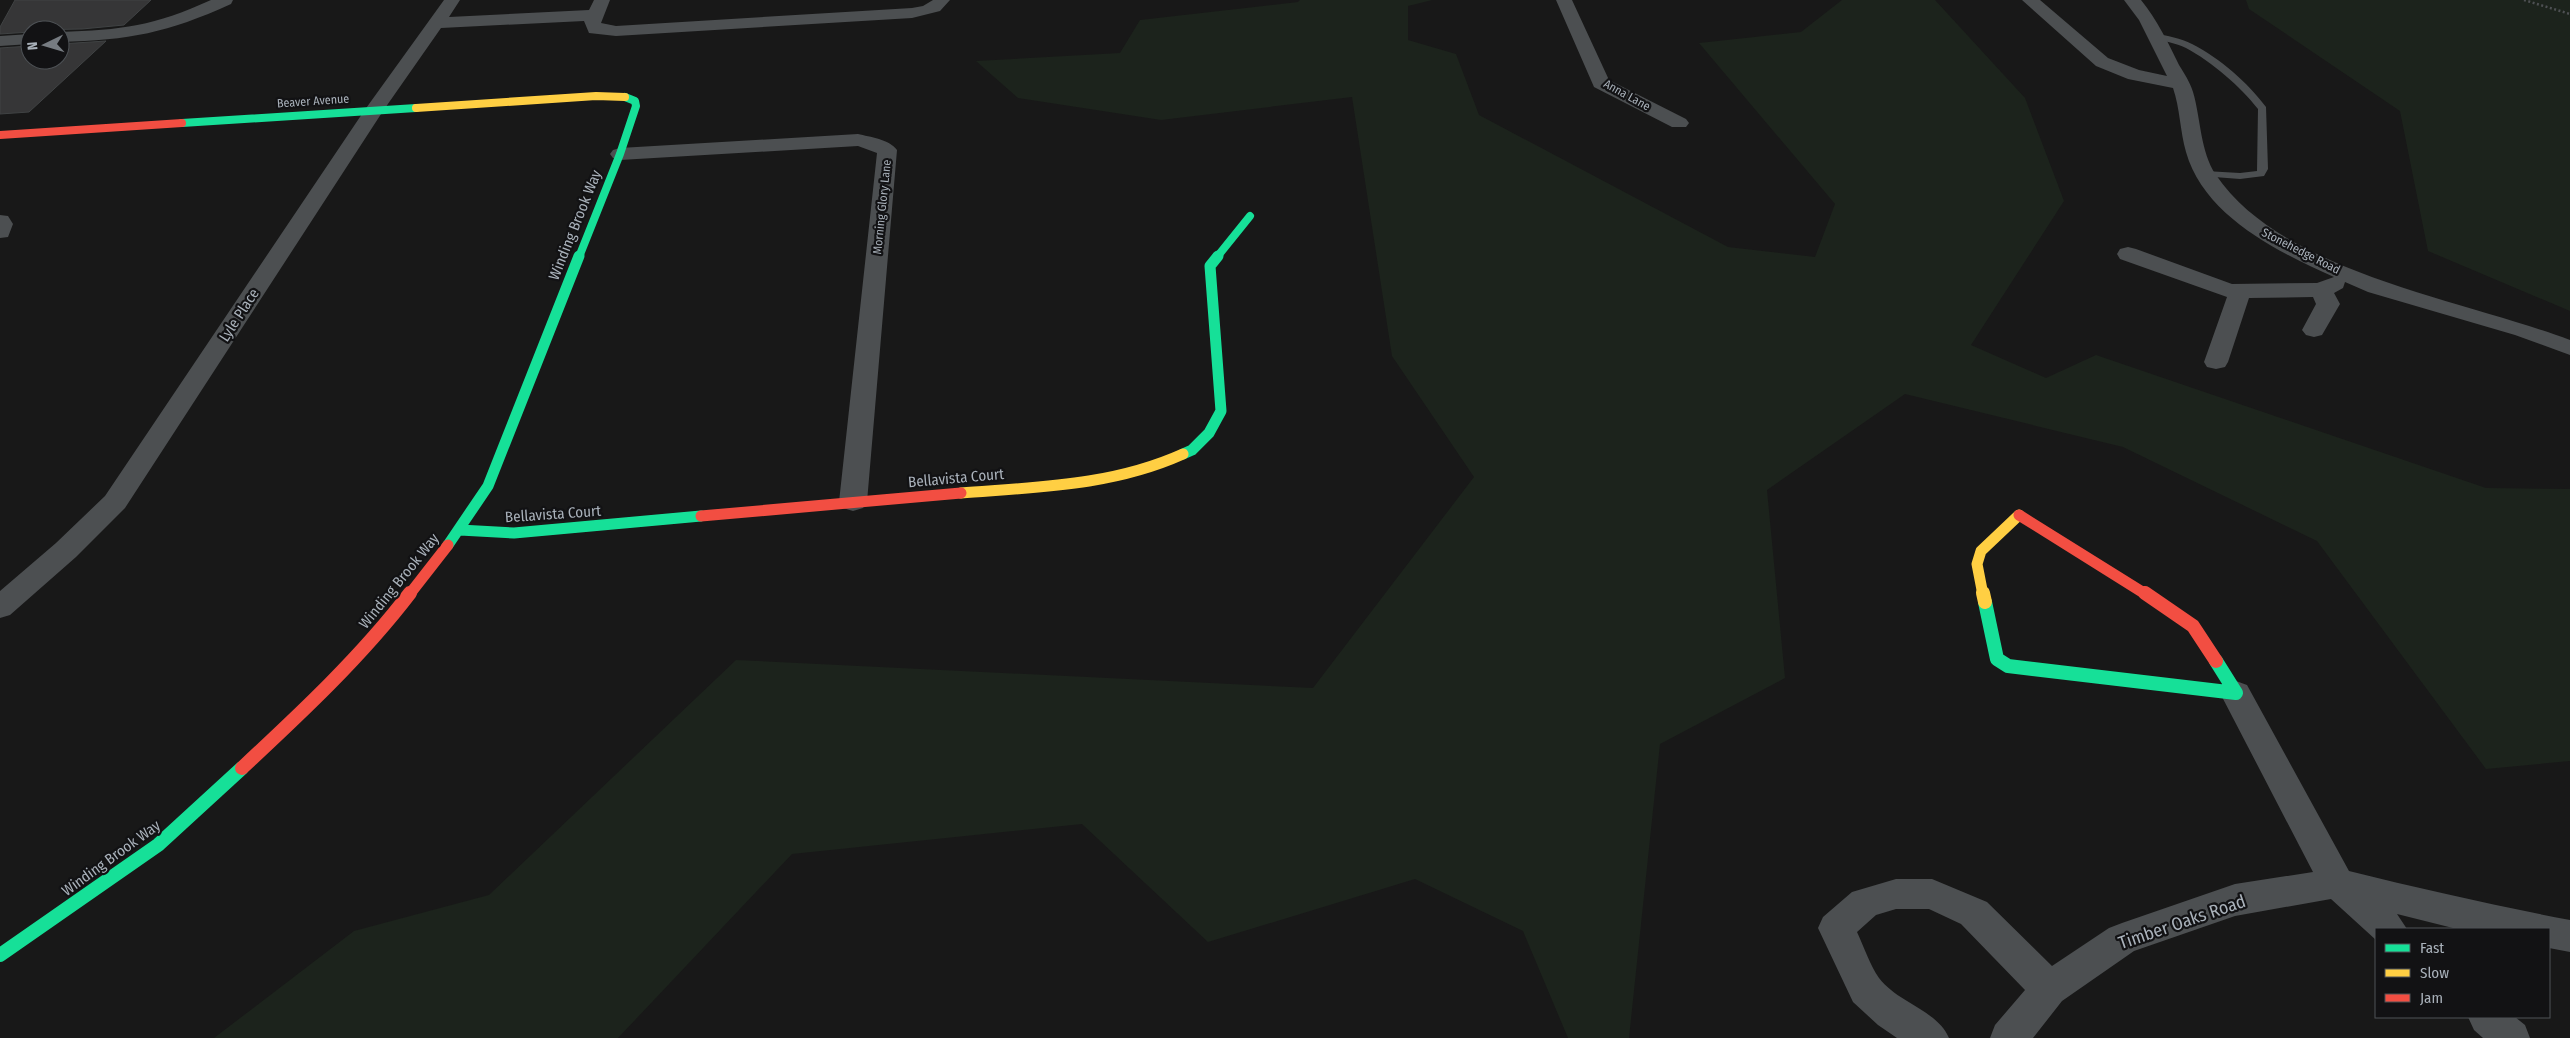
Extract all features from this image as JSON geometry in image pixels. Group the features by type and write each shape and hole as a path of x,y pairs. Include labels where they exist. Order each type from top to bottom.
{"street":[{"path":"70,36 145,30 174,22 225,0"},
{"name":"Lyle Place","path":"0,607 66,550 115,502 374,111 452,0"},
{"path":"435,23 598,7 592,23 595,29 616,31 900,14 928,11 939,5 942,0"},
{"name":"Anna Lane","path":"1564,0 1601,83 1679,123"},
{"path":"2030,0 2102,62 2134,75 2180,84"},
{"name":"Stonehedge Road","path":"2132,0 2147,19 2180,84 2196,153 2205,174 2230,205 2267,236 2376,287 2523,330 2570,348"},
{"path":"0,40 20,39"},
{"name":"Beaver Avenue","path":"0,136 596,96 628,97"},
{"name":"Winding Brook Way","path":"0,955 158,845 266,745 390,619 460,530 488,486 620,154 636,106 635,101 628,97"},
{"name":"Morning Glory Lane","path":"620,154 858,140 887,150 852,502"},
{"name":"Bellavista Court","path":"460,530 514,533 1115,479 1163,465 1192,450 1209,434 1221,412 1210,266 1250,216"},
{"path":"0,222 2,224 0,232"},
{"path":"2128,254 2230,291 2321,290 2350,276"},
{"path":"2314,330 2328,304 2321,290"},
{"path":"2216,362 2240,291"},
{"path":"2236,693 2008,666 1997,659 1977,564 1981,551 2019,515 2112,571 2193,626 2236,693 2337,883 2388,928"},
{"name":"Timber Oaks Road","path":"2017,1037 2049,989 2122,939 2235,900 2337,883 2454,913 2530,928"},
{"path":"1930,1038 1891,1013 1866,990 1836,928 1865,903 1896,894 1932,894 1974,913 2049,989"},
{"path":"2550,932 2570,936"},
{"path":"2488,1018 2511,1038"}],"lane":[{"path":"2155,36 2183,44 2200,54 2249,93 2263,108 2264,169 2260,174 2240,176 2205,174"}],"path":[{"path":"2524,0 2570,14"}],"shaded area":[{"path":"1300,0 1432,0 1408,6 1408,40 1456,54 1479,115 1728,247 1815,257 1835,204 1699,43 1801,32 1842,0 1935,0 2025,98 2064,201 1971,345 2046,378 2096,355 2486,488 2570,489 2570,761 2486,769 2317,541 2123,447 1905,394 1767,490 1785,678 1660,744 1629,1038 1568,1038 1523,931 1415,879 1208,942 1082,824 792,854 618,1038 214,1038 354,931 489,895 736,660 1313,688 1474,477 1392,356 1352,97 1161,120 1018,98 976,61 1120,53 1140,20 1298,2"},
{"path":"2246,0 2570,0 2570,311 2428,251 2400,111 2249,9"}],"building":[{"path":"15,0 151,0 124,25 70,29 70,20 20,20 20,33 0,34 0,27"},
{"path":"106,41 29,112 0,114 0,48 20,47 20,70 70,70 70,43"}],"traffic: fast":[{"path":"448,545 488,486 620,154 636,106 635,101 625,97"},
{"path":"182,123 416,108"},
{"path":"1183,454 1192,450 1209,433 1221,411 1210,266 1250,216"},
{"path":"460,530 514,533 701,516"},
{"path":"1985,602 1997,659 2008,666 2236,693 2216,661"},
{"path":"0,955 158,845 242,768"}],"traffic: slow":[{"path":"416,108 596,96 625,97"},
{"path":"961,493 1046,487 1103,480 1130,474 1183,454"},
{"path":"1985,602 1977,564 1981,551 2019,515"}],"traffic: jam":[{"path":"0,135 182,123"},
{"path":"701,516 961,493"},
{"path":"2019,515 2112,571 2193,626 2216,661"},
{"path":"242,768 288,725 390,619 448,545"}]}
